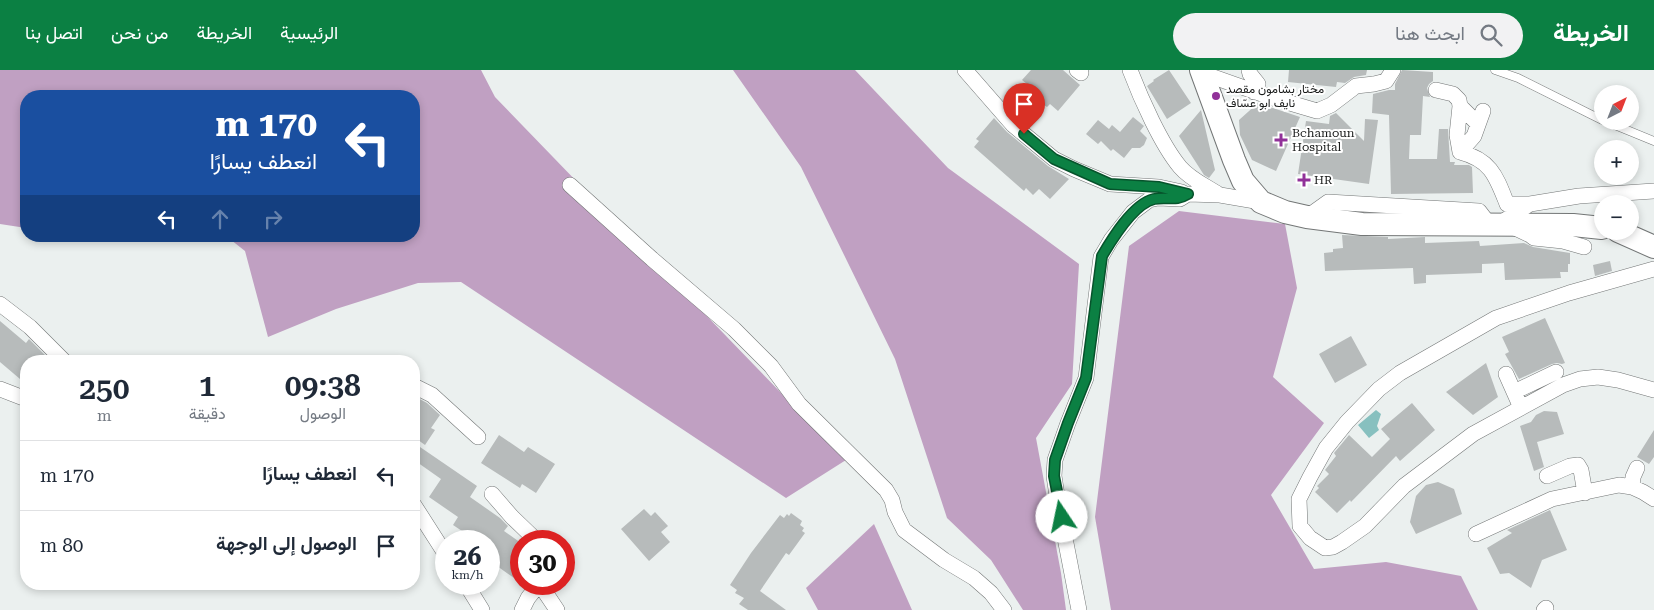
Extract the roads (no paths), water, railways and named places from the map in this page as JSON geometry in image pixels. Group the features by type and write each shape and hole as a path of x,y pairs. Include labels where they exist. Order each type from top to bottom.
{"main road":[{"path":"1202,71 1243,180 1261,202 1285,212 1307,217 1362,224 1573,225 1594,227"},
{"path":"1638,240 1654,247"}],"street":[{"path":"965,70 1013,125 1054,159 1110,184 1159,187 1188,194 1220,195 1261,202"},
{"path":"1130,70 1137,90 1180,168 1220,195"},
{"path":"1249,70 1258,84 1254,92"},
{"path":"1202,71 1254,92 1317,111 1331,105 1356,86 1386,81 1393,70"},
{"path":"1436,90 1453,94 1459,100 1458,135 1460,152"},
{"path":"1460,106 1481,117 1474,136 1460,152"},
{"path":"1460,152 1472,155 1483,162 1494,173 1507,204 1530,204 1579,196 1654,191"},
{"path":"570,184 652,259 734,329 761,356 781,378 798,404 886,490 904,530 944,560 974,578 991,593 1004,610"},
{"path":"1079,610 1058,502 1054,476 1055,460 1086,378 1102,256 1111,240 1140,206 1149,200 1158,198 1180,199 1188,194"},
{"path":"1498,224 1530,204"},
{"path":"1498,224 1534,238 1563,241 1584,247"},
{"path":"1654,269 1569,293 1496,318 1400,373 1378,390 1347,422 1326,448 1299,499 1300,526 1310,538 1326,548 1333,547 1365,526 1404,486 1454,448 1520,407 1563,385 1580,379 1598,377 1618,380 1654,390"},
{"path":"0,304 30,327 58,355"},
{"path":"1514,392 1556,372"},
{"path":"1506,374 1520,407"},
{"path":"0,389 20,397"},
{"path":"420,389 432,395 478,437"},
{"path":"1547,476 1570,466 1578,465 1582,470 1585,493"},
{"path":"1632,487 1633,477 1637,468"},
{"path":"1476,534 1552,499 1619,485 1632,487 1654,499"},
{"path":"492,494 526,530"},
{"path":"420,514 435,538"},
{"path":"473,595 482,610"},
{"path":"522,610 530,595"},
{"path":"547,595 557,610"}],"lane":[{"path":"1495,70 1518,78 1594,116"},
{"path":"1626,130 1654,141"}],"water":[{"path":"1376,410 1381,414 1377,426 1379,430 1369,438 1358,425"}],"place":[{"name":"مختار بشامون مقصد نايف ابو عسّاف","path":"1216,96"},
{"name":"Bchamoun Hospital","path":"1281,140"},
{"name":"HR","path":"1304,180"}]}
